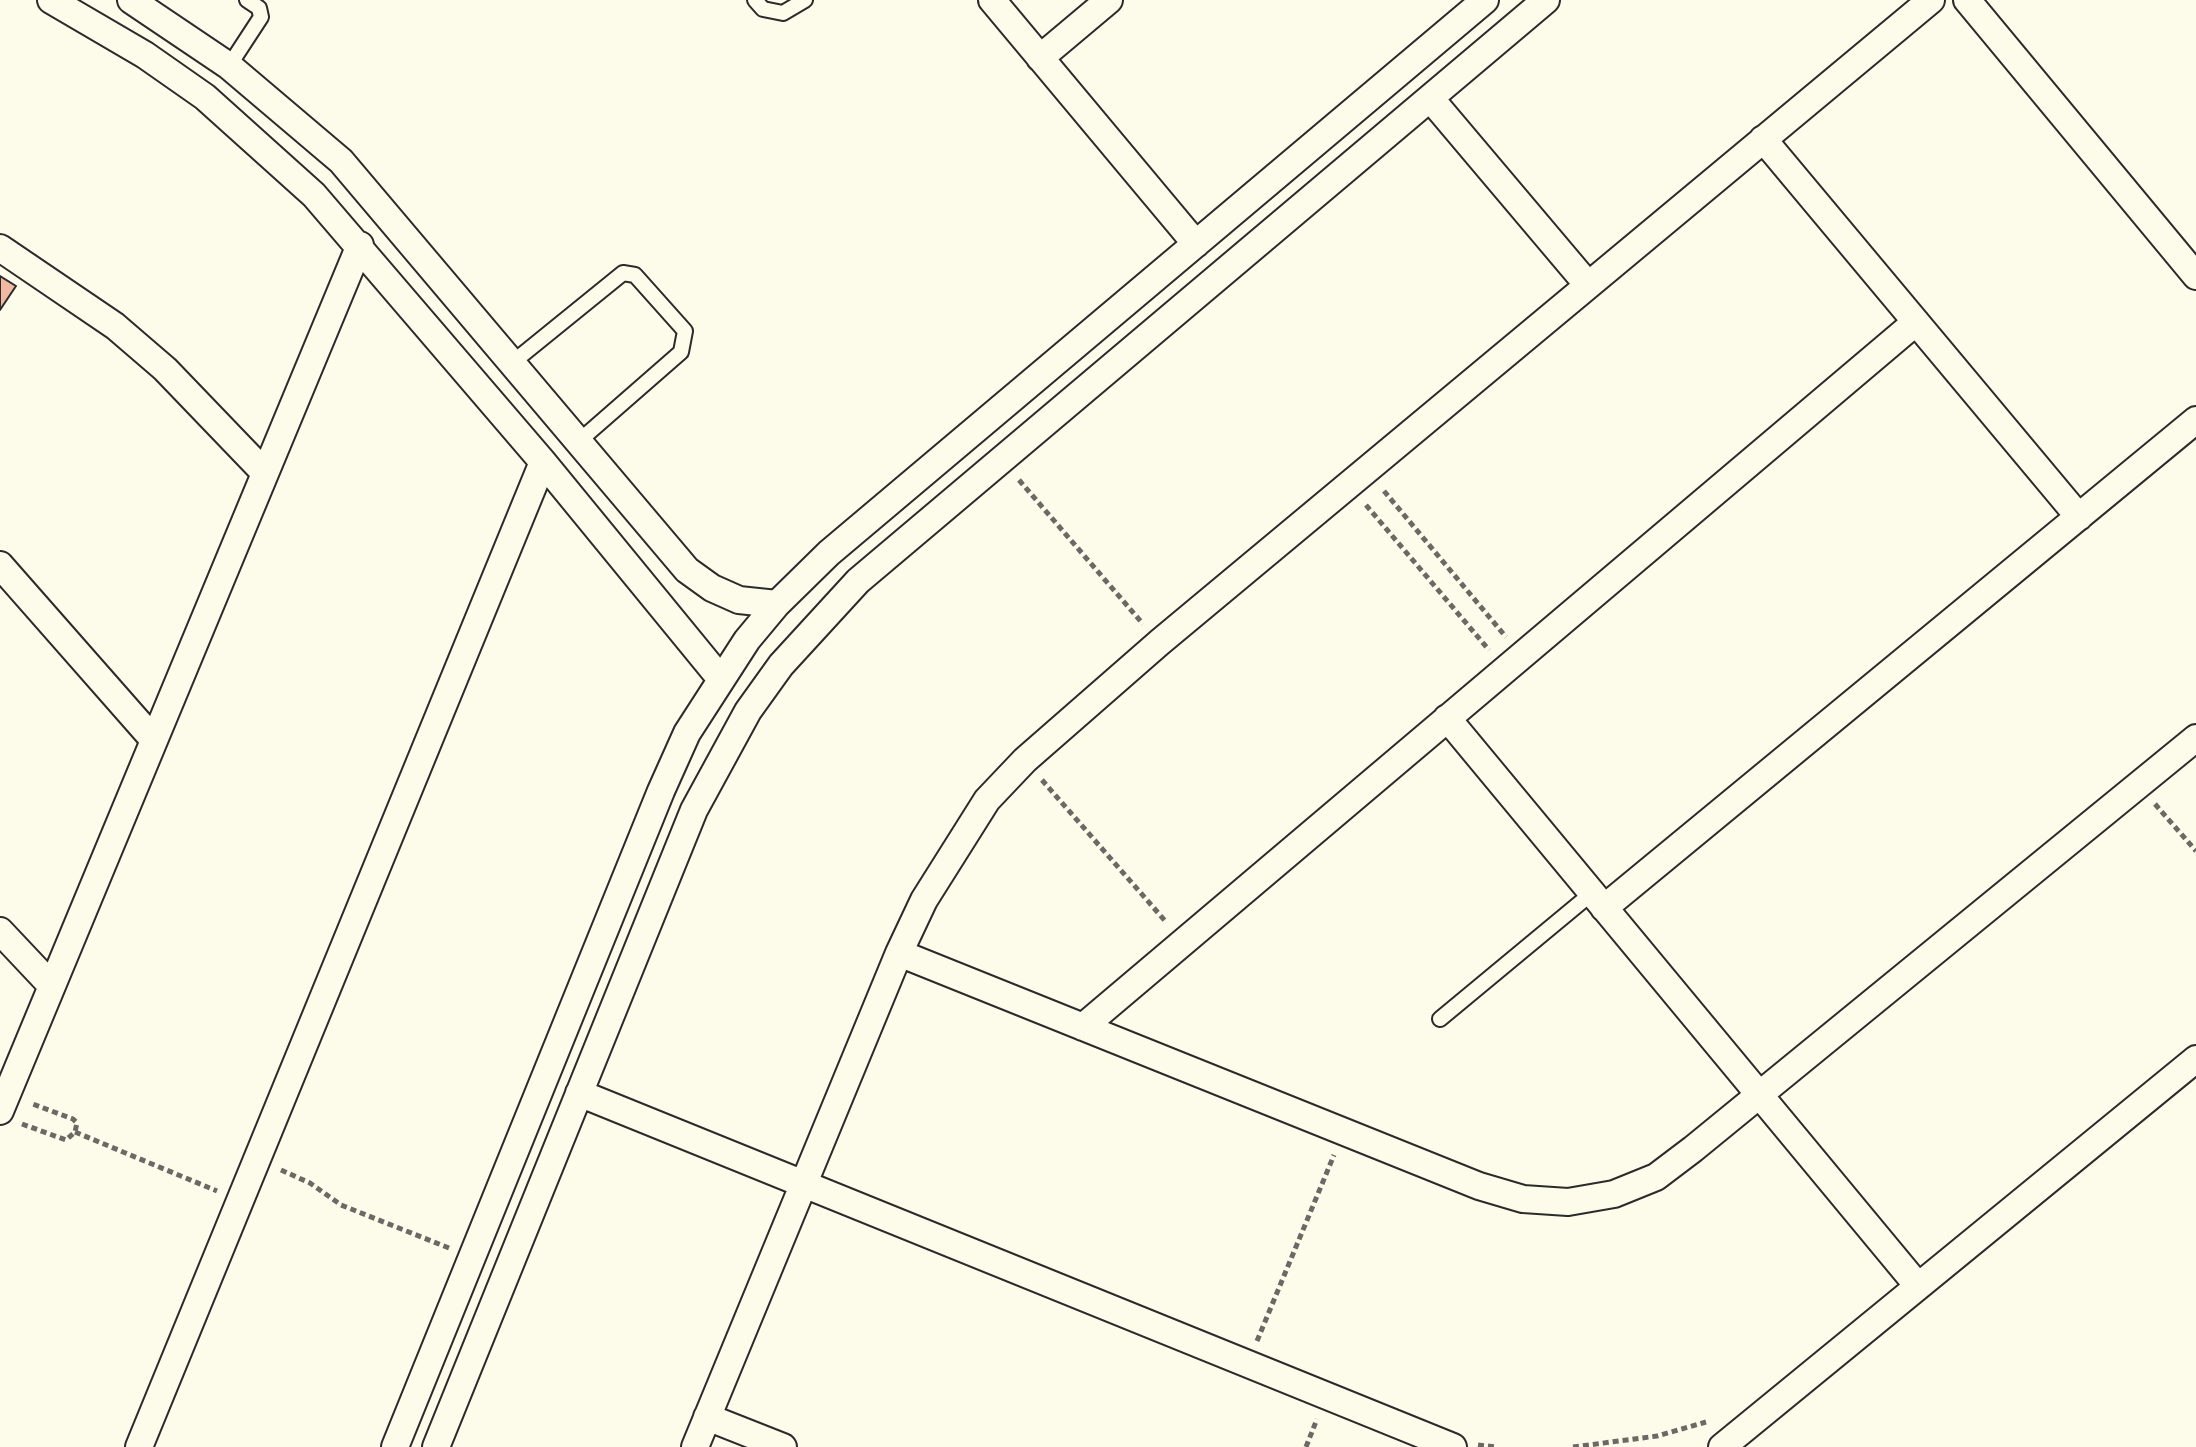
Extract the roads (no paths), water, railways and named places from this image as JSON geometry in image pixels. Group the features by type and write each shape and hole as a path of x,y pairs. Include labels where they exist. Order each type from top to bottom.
{"street":[{"path":"51,0 145,55 205,97 261,144 360,245 720,678"},
{"path":"131,0 229,66 341,161 687,570 712,588 739,600 777,604"},
{"path":"992,0 1196,244"},
{"path":"1040,58 1109,0"},
{"path":"395,1447 661,791 687,733 720,678 777,604 829,553 1485,0"},
{"path":"436,1447 694,810 748,711 809,632 858,581 1546,0"},
{"path":"695,1447 899,953 924,900 987,800 1025,760 1160,642 1931,0"},
{"path":"1967,0 2196,276"},
{"path":"1430,98 1588,285"},
{"path":"1763,139 2079,517"},
{"path":"1301,155 1326,185"},
{"path":"7,1108 50,984 360,245"},
{"path":"0,248 115,326 165,369 264,472"},
{"path":"1083,1027 1916,322"},
{"path":"1598,900 2079,517 2196,420"},
{"path":"139,1447 543,462"},
{"path":"0,565 153,739"},
{"path":"1447,718 1918,1286"},
{"path":"899,953 1479,1186 1523,1199 1568,1202 1614,1194 1656,1177 1760,1096 2196,738"},
{"path":"0,931 50,984"},
{"path":"1722,1447 2196,1059"},
{"path":"579,1093 1453,1447"},
{"path":"440,1336 476,1348"},
{"path":"707,1417 783,1447"}],"lane":[{"path":"229,66 261,17 259,8 247,0"},
{"path":"755,0 763,9 783,13 805,0"},
{"path":"512,363 623,273 635,275 685,331 681,352 578,442"},
{"path":"1440,1019 1598,900"}]}
